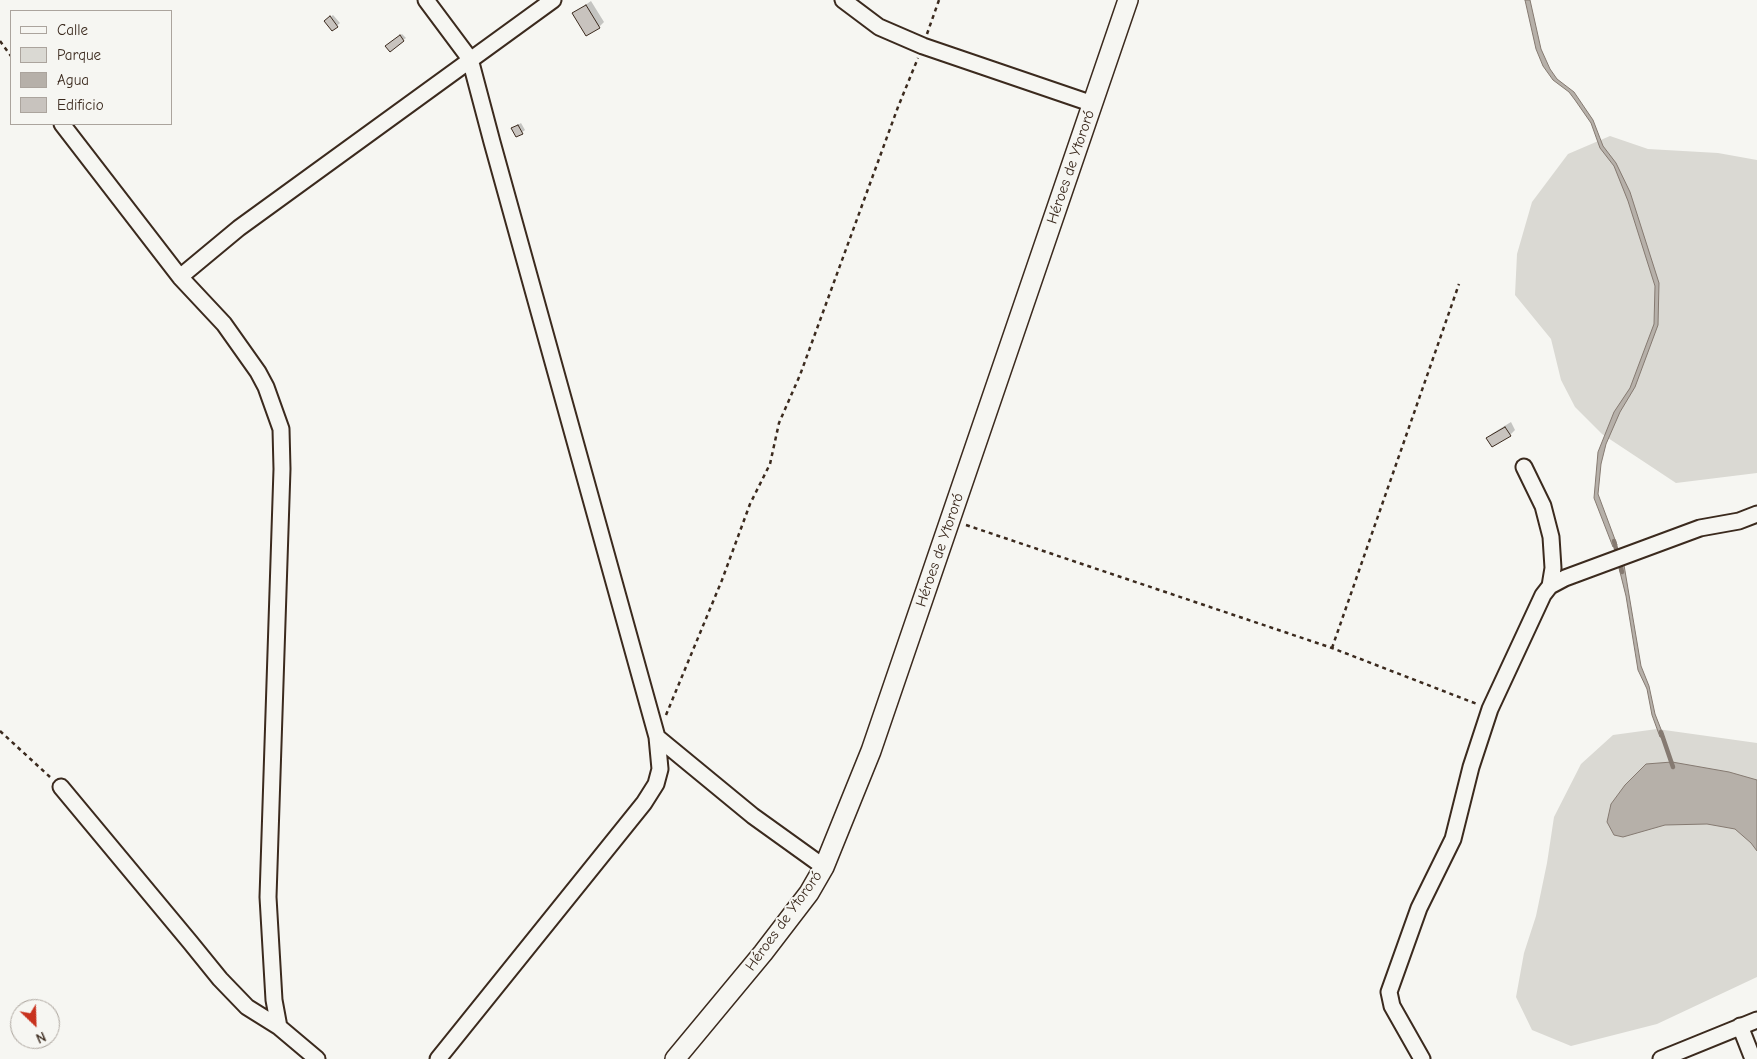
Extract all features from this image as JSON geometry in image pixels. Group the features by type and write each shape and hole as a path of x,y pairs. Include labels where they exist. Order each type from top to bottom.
{"main road":[{"name":"Héroes de Ytororó","path":"675,1059 763,953 809,893 824,867 872,750 1128,0"}],"street":[{"path":"426,0 470,59 494,152 657,737 660,769 656,784 644,803 438,1059"},
{"path":"180,277 239,228 553,0"},
{"path":"843,0 879,27 923,46 1093,104"},
{"path":"63,125 180,277 224,324 258,372 266,387 280,429 282,469 268,897 274,1000 279,1027"},
{"path":"1524,467 1543,506 1551,537 1553,568 1550,586"},
{"path":"1422,1059 1392,1006 1389,992 1419,908 1453,839 1471,767 1490,709 1543,595 1550,586 1565,578 1700,528 1739,521 1757,514"},
{"path":"657,737 753,816 824,867"},
{"path":"61,787 220,979 247,1007 279,1027 317,1059"},
{"path":"1661,1059 1757,1020"},
{"path":"1740,1026 1753,1059"}],"path":[{"path":"657,737 722,580 750,504 770,464 779,423 800,374 939,0"},
{"path":"0,41 10,55"},
{"path":"1332,648 1459,284"},
{"path":"950,519 1332,648 1490,709"},
{"path":"0,731 61,787"}],"green space":[{"path":"1610,136 1648,149 1718,153 1757,160 1757,473 1676,483 1602,434 1575,407 1561,380 1551,339 1515,295 1517,254 1532,202 1568,154"},
{"path":"1657,729 1757,743 1757,977 1657,1024 1571,1046 1532,1030 1516,997 1524,953 1536,916 1554,817 1581,764 1613,735"}],"water":[{"path":"1525,0 1530,0 1541,49 1550,69 1557,79 1574,92 1593,120 1603,146 1616,163 1630,192 1659,283 1658,325 1635,387 1620,412 1606,444 1601,464 1598,494 1617,545 1613,547 1594,498 1598,452 1614,412 1630,388 1654,324 1655,286 1628,201 1614,166 1600,148 1591,123 1575,100 1569,92 1553,80 1543,66 1536,49"},
{"path":"1624,565 1641,666 1664,737 1660,737 1652,715 1647,689 1638,670 1626,596 1619,568"},
{"path":"1672,762 1729,772 1757,780 1757,851 1735,829 1707,824 1665,825 1623,837 1614,835 1607,822 1611,804 1625,785 1646,764"}],"building":[{"path":"586,5 600,28 586,36 572,13"},
{"path":"330,16 338,27 332,31 324,21"},
{"path":"400,35 404,41 390,52 385,46"},
{"path":"518,125 523,134 516,137 511,128"},
{"path":"1505,427 1511,436 1492,447 1486,438"}],"waterway":[{"path":"1614,541 1622,572"},
{"path":"1661,732 1673,767"}]}
